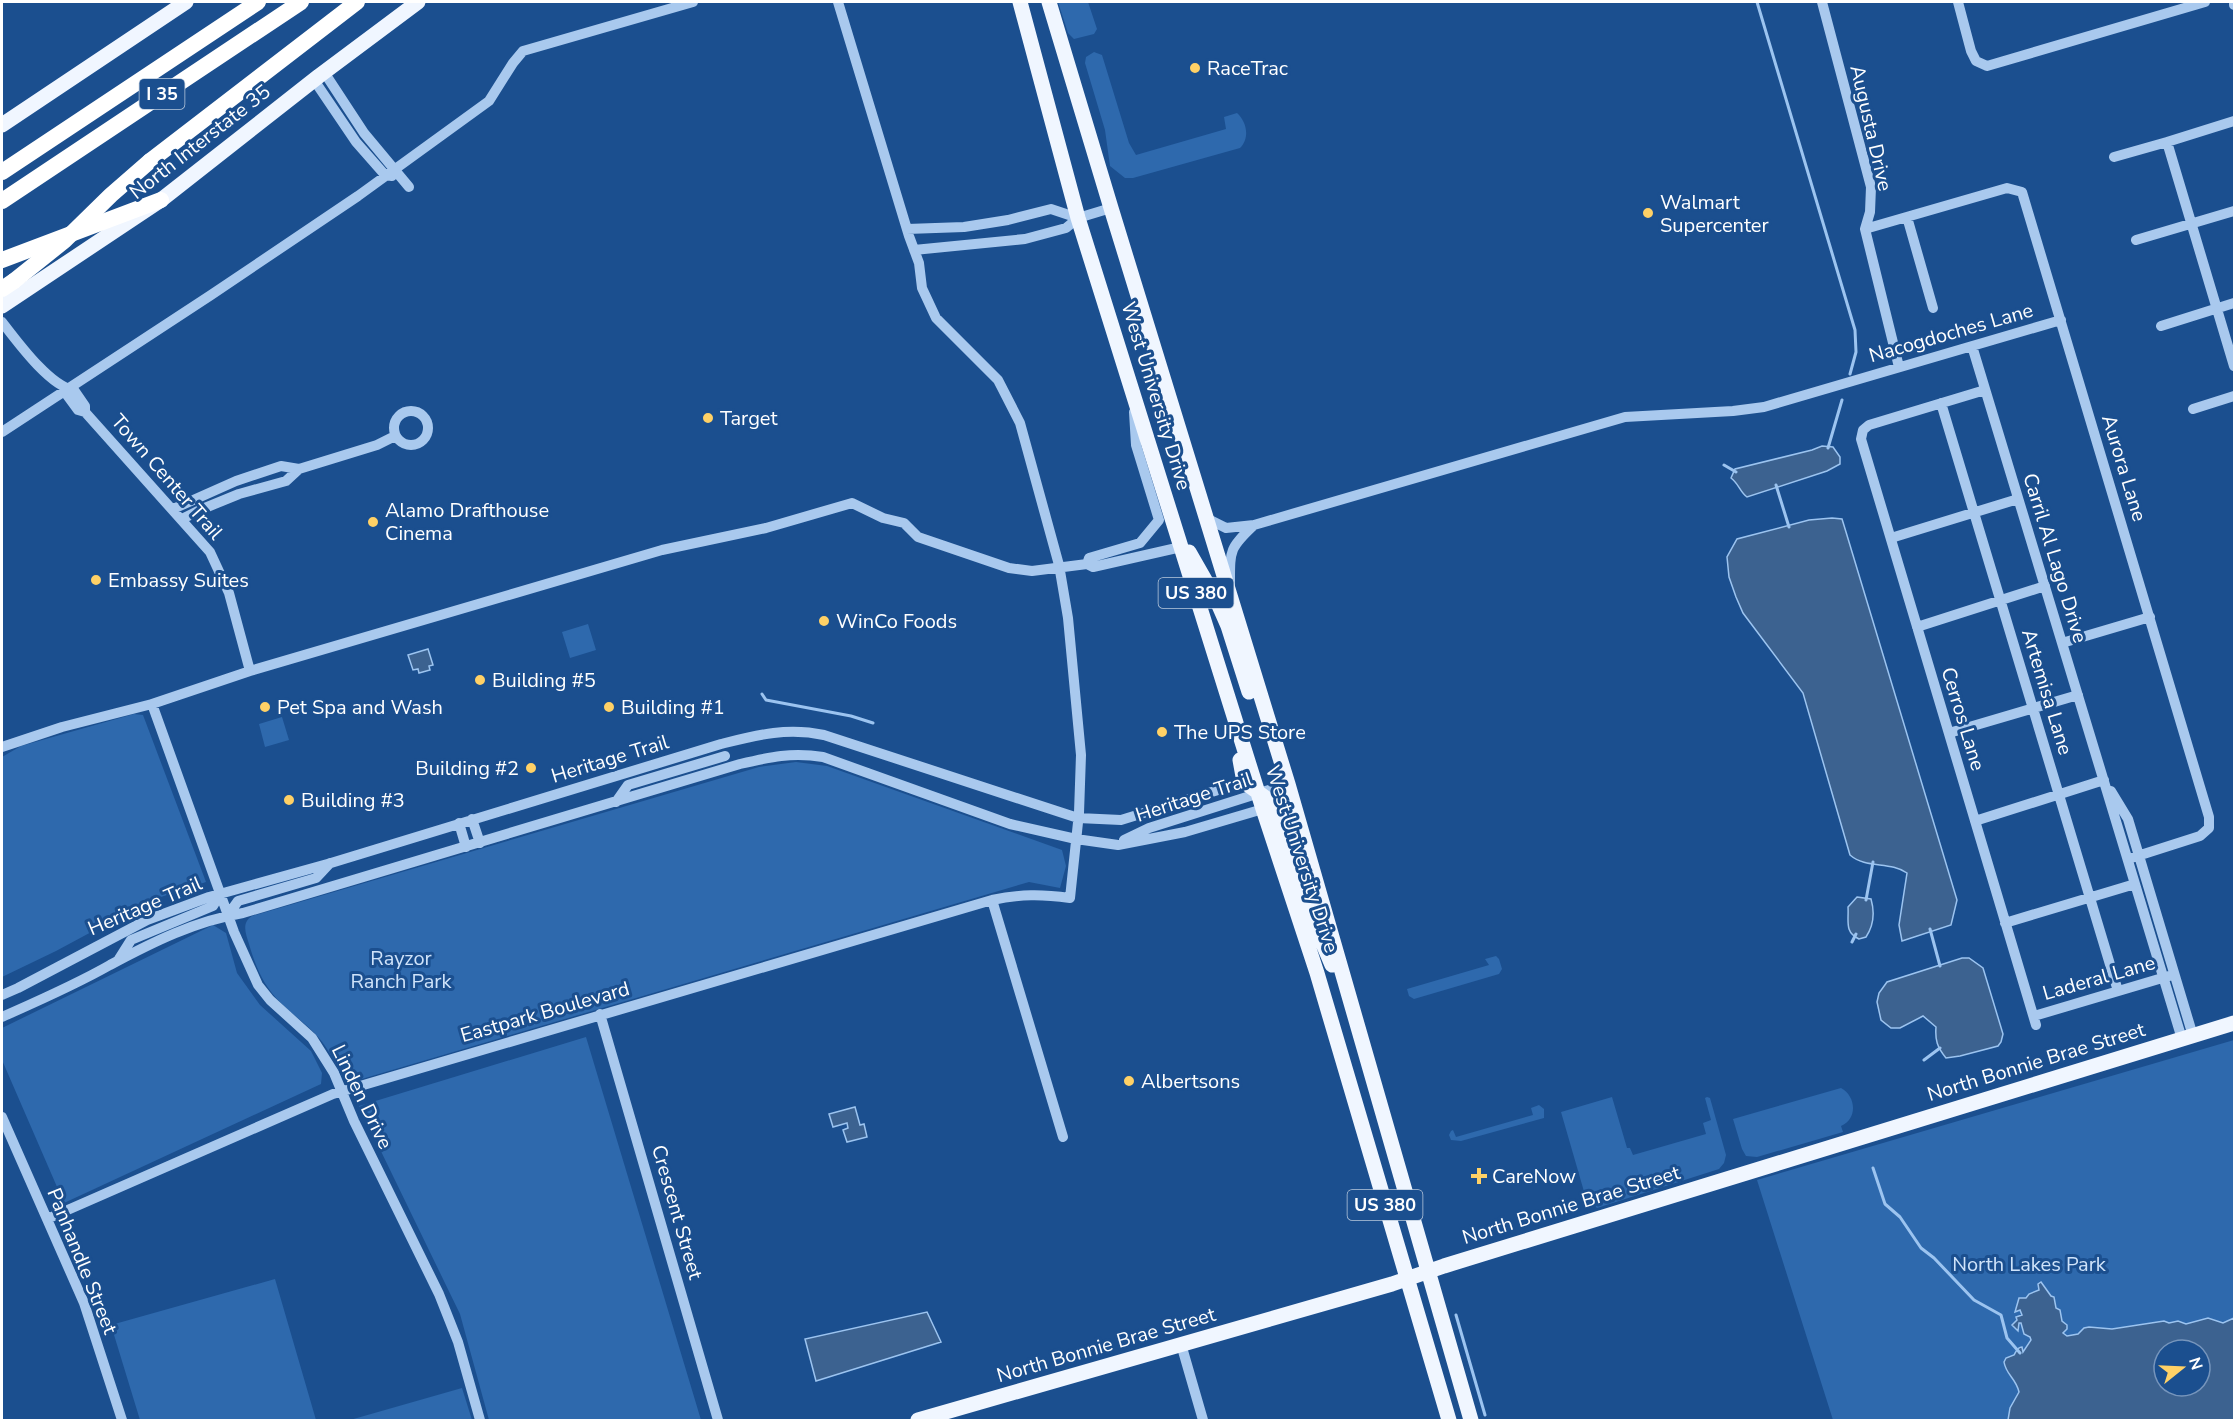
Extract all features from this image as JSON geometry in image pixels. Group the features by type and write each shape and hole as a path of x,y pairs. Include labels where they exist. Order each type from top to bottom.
{"highway":[{"name":"I 35","path":"2,172 258,2"},
{"name":"I 35","path":"2,201 301,2"},
{"path":"8,285 64,241 150,161 357,2"},
{"path":"2,260 161,200"}],"main road":[{"path":"2,125 186,2"},
{"name":"North Interstate 35","path":"2,306 161,200 319,76 418,2"},
{"name":"West University Drive","path":"1019,2 1078,218 1261,802 1317,972 1449,1420"},
{"name":"West University Drive","path":"1049,2 1288,784 1471,1420"},
{"path":"1174,525 1217,601 1228,626 1272,765 1288,784"},
{"path":"1204,621 1200,638 1240,761 1244,782 1261,802 1270,801 1278,811 1321,939 1333,968 1347,991"},
{"name":"North Bonnie Brae Street","path":"918,1420 1407,1279 2235,1023"}],"street":[{"path":"2,432 211,295 385,175 397,173 489,101 523,51 670,5 693,2"},
{"path":"838,2 907,229 920,263 922,288 936,318 998,380 1020,423 1060,568 1068,618 1081,755 1076,839"},
{"name":"Augusta Drive","path":"1822,2 1871,187 1870,212 1865,229 1899,367"},
{"path":"1958,2 1971,51 1976,61 1986,66 1996,65 2205,2"},
{"path":"319,76 409,187"},
{"path":"319,76 356,142 385,175"},
{"path":"2114,157 2235,121"},
{"path":"2168,142 2235,366"},
{"name":"Aurora Lane","path":"1865,229 2007,188 2022,192 2210,823 2200,836 2128,858"},
{"path":"914,249 1025,239 1066,228 1078,218 1111,208"},
{"path":"907,229 964,227 1008,220 1051,209 1078,218"},
{"path":"2136,240 2235,211"},
{"path":"1906,217 1933,308"},
{"path":"2161,326 2235,303"},
{"name":"Nacogdoches Lane","path":"1206,518 1226,528 1254,525 1625,417 1733,411 1764,406 2061,320"},
{"name":"Town Center Trail","path":"2,322 30,358 67,389 74,390 85,406 85,412 210,552 230,593 250,671"},
{"name":"Carril Al Lago Drive","path":"1972,346 2164,978 2187,1037"},
{"path":"1941,403 1985,390"},
{"path":"1087,564 1089,558 1140,543 1159,520 1136,445 1132,391"},
{"path":"2193,410 2235,396"},
{"name":"Cerros Lane","path":"1941,403 1869,425 1863,430 1861,439 2035,1021"},
{"name":"Artemisa Lane","path":"1941,403 2118,991"},
{"path":"420,408 433,432 422,442 412,446 402,443 395,436 394,426 398,417 407,411 420,408"},
{"path":"182,519 239,495 286,481 299,469 377,445 395,436"},
{"path":"173,510 247,477 281,466 299,469"},
{"path":"1891,538 2018,499"},
{"path":"2,747 62,727 152,704 250,671 662,550 766,528 852,503 883,518 904,523 918,537 1010,568 1032,571 1087,564 1093,567 1181,547"},
{"path":"1230,597 1230,553 1238,539 1254,525"},
{"path":"1917,627 2044,586"},
{"path":"2062,643 2150,617"},
{"path":"1949,733 2078,695"},
{"name":"Linden Drive","path":"152,704 228,915 258,985 270,1000 312,1038 334,1073 354,1120 439,1294 458,1342 480,1420"},
{"name":"Heritage Trail","path":"2,995 147,920 220,893 331,862 721,744 786,731 824,735 1078,819 1121,820 1244,782"},
{"name":"Heritage Trail","path":"2,1017 177,932 740,764 781,755 801,753 823,757 1011,824 1076,839 1112,844 1149,828 1261,802 1288,784"},
{"path":"616,802 628,785 725,756"},
{"path":"1975,821 2104,780"},
{"name":"Carril Al Lago Drive","path":"2104,780 2128,819 2175,975 2187,1037"},
{"path":"472,819 480,843"},
{"path":"459,823 466,847"},
{"name":"Eastpark Boulevard","path":"47,1219 342,1091 992,900 1019,894 1070,898 1076,839"},
{"path":"228,915 238,901 316,878 331,862"},
{"path":"2005,923 2135,884"},
{"path":"117,961 131,940 213,906 220,893"},
{"path":"992,900 1063,1137"},
{"name":"Laderal Lane","path":"2035,1021 2118,991 2175,975"},
{"name":"Crescent Street","path":"600,1014 718,1420"},
{"name":"Panhandle Street","path":"2,1117 84,1303 122,1420"},
{"path":"1181,1344 1203,1420"}],"green space":[{"path":"1058,2 1088,2 1097,29 1094,34 1074,39 1068,33"},
{"path":"1094,52 1102,55 1129,143 1136,155 1226,129 1224,117 1237,113 1246,130 1243,144 1240,148 1133,178 1125,178 1110,166 1105,130 1085,63 1086,57"},
{"path":"588,624 596,650 570,658 562,632"},
{"path":"134,714 143,715 206,882 149,901 2,977 2,757 21,746"},
{"path":"282,717 289,740 265,747 259,724"},
{"name":"Rayzor Ranch Park","path":"796,762 827,766 1062,850 1066,866 1060,888 1029,882 355,1081 343,1078 319,1038 282,1004 261,977 245,929 246,922 252,916 759,767"},
{"path":"213,925 226,933 237,973 260,1005 311,1051 322,1073 321,1084 64,1203 2,1060 2,1028"},
{"path":"1496,956 1502,969 1499,974 1414,999 1409,996 1407,989 1489,965 1485,959"},
{"path":"586,1037 701,1420 489,1420 460,1314 359,1106"},
{"name":"North Lakes Park","path":"2234,1040 2234,1420 1833,1420 1757,1180"},
{"path":"1841,1088 1850,1096 1853,1107 1850,1118 1841,1126 1843,1132 1757,1157 1746,1156 1733,1119"},
{"path":"1612,1097 1627,1148 1630,1148 1633,1155 1706,1134 1703,1123 1711,1120 1705,1098 1710,1098 1726,1155 1724,1163 1719,1169 1597,1208 1585,1195 1561,1112"},
{"path":"1539,1105 1544,1109 1544,1118 1461,1141 1451,1140 1449,1135 1453,1130 1456,1137 1533,1115 1531,1108"},
{"path":"275,1279 316,1420 140,1420 111,1325"},
{"path":"462,1388 472,1420 350,1420"}],"shaded area":[{"path":"1822,446 1833,447 1840,457 1840,464 1827,471 1747,497 1731,478 1735,469"},
{"path":"1842,519 1957,900 1951,925 1902,941 1899,925 1907,873 1893,867 1863,862 1850,855 1803,693 1743,613 1729,577 1727,557 1737,539 1809,520"},
{"path":"428,649 433,665 429,666 430,670 419,673 418,669 413,670 408,655"},
{"path":"1857,897 1871,899 1873,909 1869,932 1866,937 1859,939 1851,933 1848,921 1848,907"},
{"path":"1962,958 1969,958 1983,968 2003,1034 1998,1046 1946,1058 1937,1043 1936,1027 1923,1016 1900,1028 1891,1028 1881,1020 1877,1002 1879,993 1887,982"},
{"path":"855,1107 860,1125 864,1124 867,1137 847,1142 843,1130 848,1128 847,1123 833,1127 829,1114"},
{"path":"2041,1282 2054,1297 2062,1321 2067,1325 2063,1333 2067,1336 2078,1334 2084,1328 2089,1327 2112,1329 2164,1321 2169,1323 2178,1321 2186,1324 2208,1318 2223,1323 2234,1318 2234,1420 2008,1420 2010,1408 2019,1392 2004,1362 2019,1348 2022,1347 2023,1352 2031,1340 2024,1334 2021,1323 2019,1323 2018,1331 2012,1325 2017,1320 2016,1317 2022,1315 2020,1310 2015,1312 2019,1298 2026,1298 2029,1294 2039,1290 2038,1284"},
{"path":"927,1312 941,1342 816,1381 805,1339"}],"waterway":[{"path":"1757,2 1855,330 1856,352 1850,374"},
{"path":"1828,448 1842,400"},
{"path":"1724,465 1736,472"},
{"path":"1776,485 1789,527"},
{"path":"762,694 766,700 851,716 873,723"},
{"path":"1866,900 1873,862"},
{"path":"1930,929 1940,966"},
{"path":"1852,942 1856,934"},
{"path":"1924,1060 1940,1048"},
{"path":"1873,1168 1885,1204 1900,1217 1921,1248 1934,1258 1974,1300 2001,1315 2007,1338 2020,1353"},
{"path":"1456,1315 1485,1415"}],"place":[{"name":"RaceTrac","path":"1195,68"},
{"name":"Walmart Supercenter","path":"1648,213"},
{"name":"Target","path":"708,418"},
{"name":"Alamo Drafthouse Cinema","path":"373,522"},
{"name":"Embassy Suites","path":"96,580"},
{"name":"WinCo Foods","path":"824,621"},
{"name":"Building #5","path":"480,680"},
{"name":"Pet Spa and Wash","path":"265,707"},
{"name":"Building #1","path":"609,707"},
{"name":"The UPS Store","path":"1162,732"},
{"name":"Building #2","path":"531,768"},
{"name":"Building #3","path":"289,800"},
{"name":"Albertsons","path":"1129,1081"},
{"name":"CareNow","path":"1479,1176"}]}
